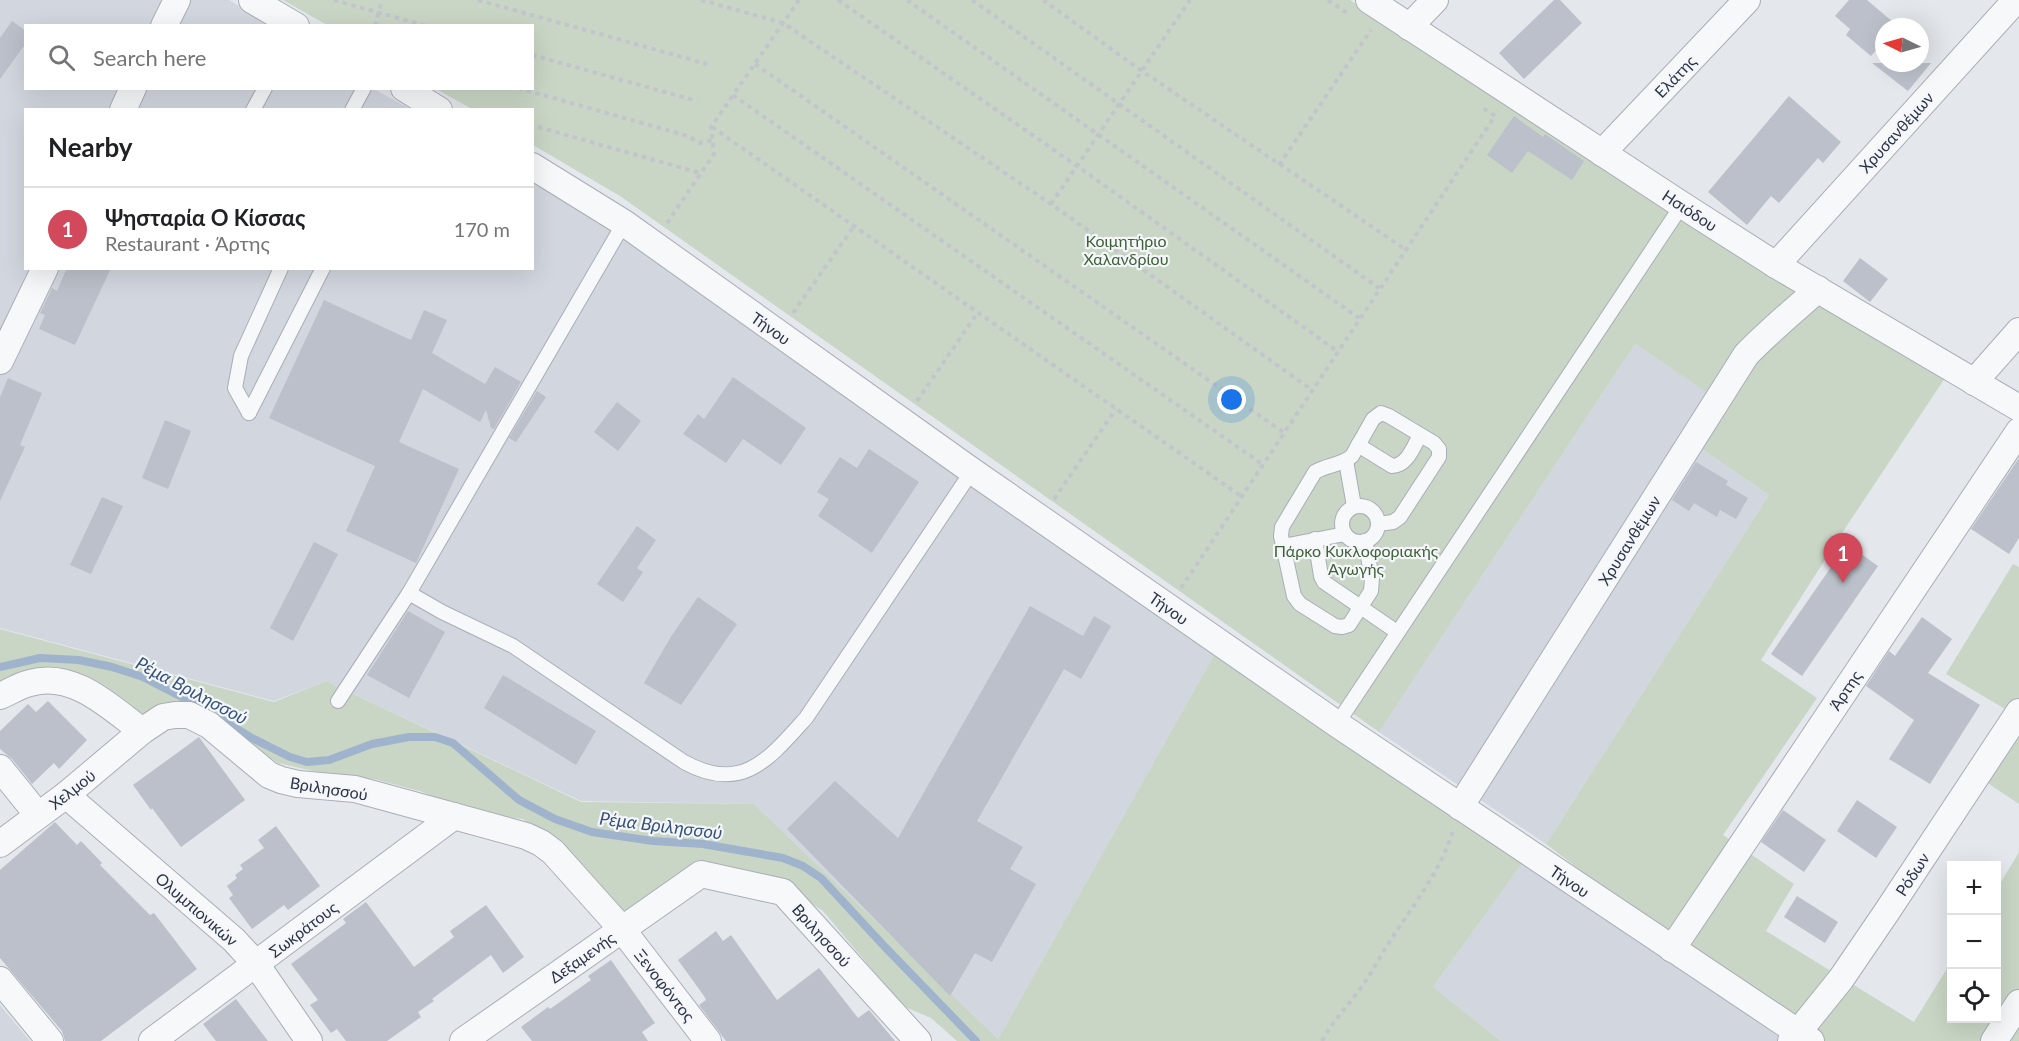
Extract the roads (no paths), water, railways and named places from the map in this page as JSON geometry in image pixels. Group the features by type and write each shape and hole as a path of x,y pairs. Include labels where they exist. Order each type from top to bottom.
{"street":[{"path":"165,24 177,0"},
{"path":"252,0 293,24"},
{"name":"Ησιόδου","path":"1369,0 1776,265 2019,408"},
{"path":"1409,27 1435,0"},
{"name":"Ελάτης","path":"1602,153 1748,0"},
{"name":"Χρυσανθέμων","path":"1776,265 2016,0"},
{"path":"124,108 132,90"},
{"path":"408,98 434,108"},
{"name":"Τήνου","path":"534,167 624,223 972,471 1336,724 1672,949 1799,1038"},
{"path":"0,361 44,270"},
{"name":"Χρυσανθέμων","path":"1460,807 1746,355 1771,329 1788,317 1818,289"},
{"path":"1974,382 2019,331"},
{"name":"Άρτης","path":"1672,949 2019,431"},
{"path":"0,696 30,682 49,681 67,684 93,694 142,731"},
{"name":"Ρόδων","path":"1799,1038 1880,923 2019,711"},
{"name":"Βριλησσού","path":"142,731 163,717 175,714 189,715 209,725 269,775 281,780 298,784 355,789 526,836 553,852 621,928"},
{"name":"Χελμού","path":"5,840 66,795 142,731"},
{"path":"0,768 38,815"},
{"name":"Ολυμπιονικών","path":"66,795 234,940 256,964 309,1041"},
{"name":"Σωκράτους","path":"152,1041 454,816"},
{"name":"Βριλησσού","path":"701,873 783,892 918,1041"},
{"name":"Δεξαμενής","path":"463,1041 701,873"},
{"name":"Ξενοφόντος","path":"621,928 708,1041"},
{"path":"0,980 50,1041"},
{"path":"1994,1041 2019,1003"}],"lane":[{"path":"254,108 264,90"},
{"path":"353,108 363,90"},
{"path":"1336,724 1682,205"},
{"path":"338,701 409,593 624,223"},
{"path":"280,270 241,356 235,388 249,413 322,270"},
{"path":"1365,541 1372,578 1371,591 1349,625 1335,626 1300,603 1294,596 1283,546 1282,527 1315,472 1323,467 1347,461 1373,419 1380,413 1434,443 1439,449 1439,457 1400,517 1393,522 1378,524"},
{"path":"1358,445 1392,466 1399,466 1420,435"},
{"path":"1347,461 1354,506"},
{"path":"409,593 442,612 513,646 698,770 719,775 738,773 756,767 779,747 806,718 972,471"},
{"path":"1354,506 1363,506 1371,509 1377,516 1378,524 1377,531 1372,538 1358,542 1345,534 1342,521 1344,515 1354,506"},
{"path":"1283,546 1345,534"},
{"path":"1315,539 1324,582 1397,632"}],"waterway":[{"name":"Ρέμα Βριλησσού","path":"0,667 40,658 79,660 143,677 201,707"},
{"name":"Ρέμα Βριλησσού","path":"219,718 250,737 290,757 307,762 329,760 372,744 409,737 435,737 453,743 519,800 555,819 592,832 653,841 703,844 783,858 803,866 821,878 976,1041"}],"place":[{"name":"Ψησταρία Ο Κίσσας","path":"1843,583"}],"park label":[{"name":"Κοιμητήριο Χαλανδρίου","path":"1126,249"},
{"name":"Πάρκο Κυκλοφοριακής Αγωγής","path":"1356,559"}]}
